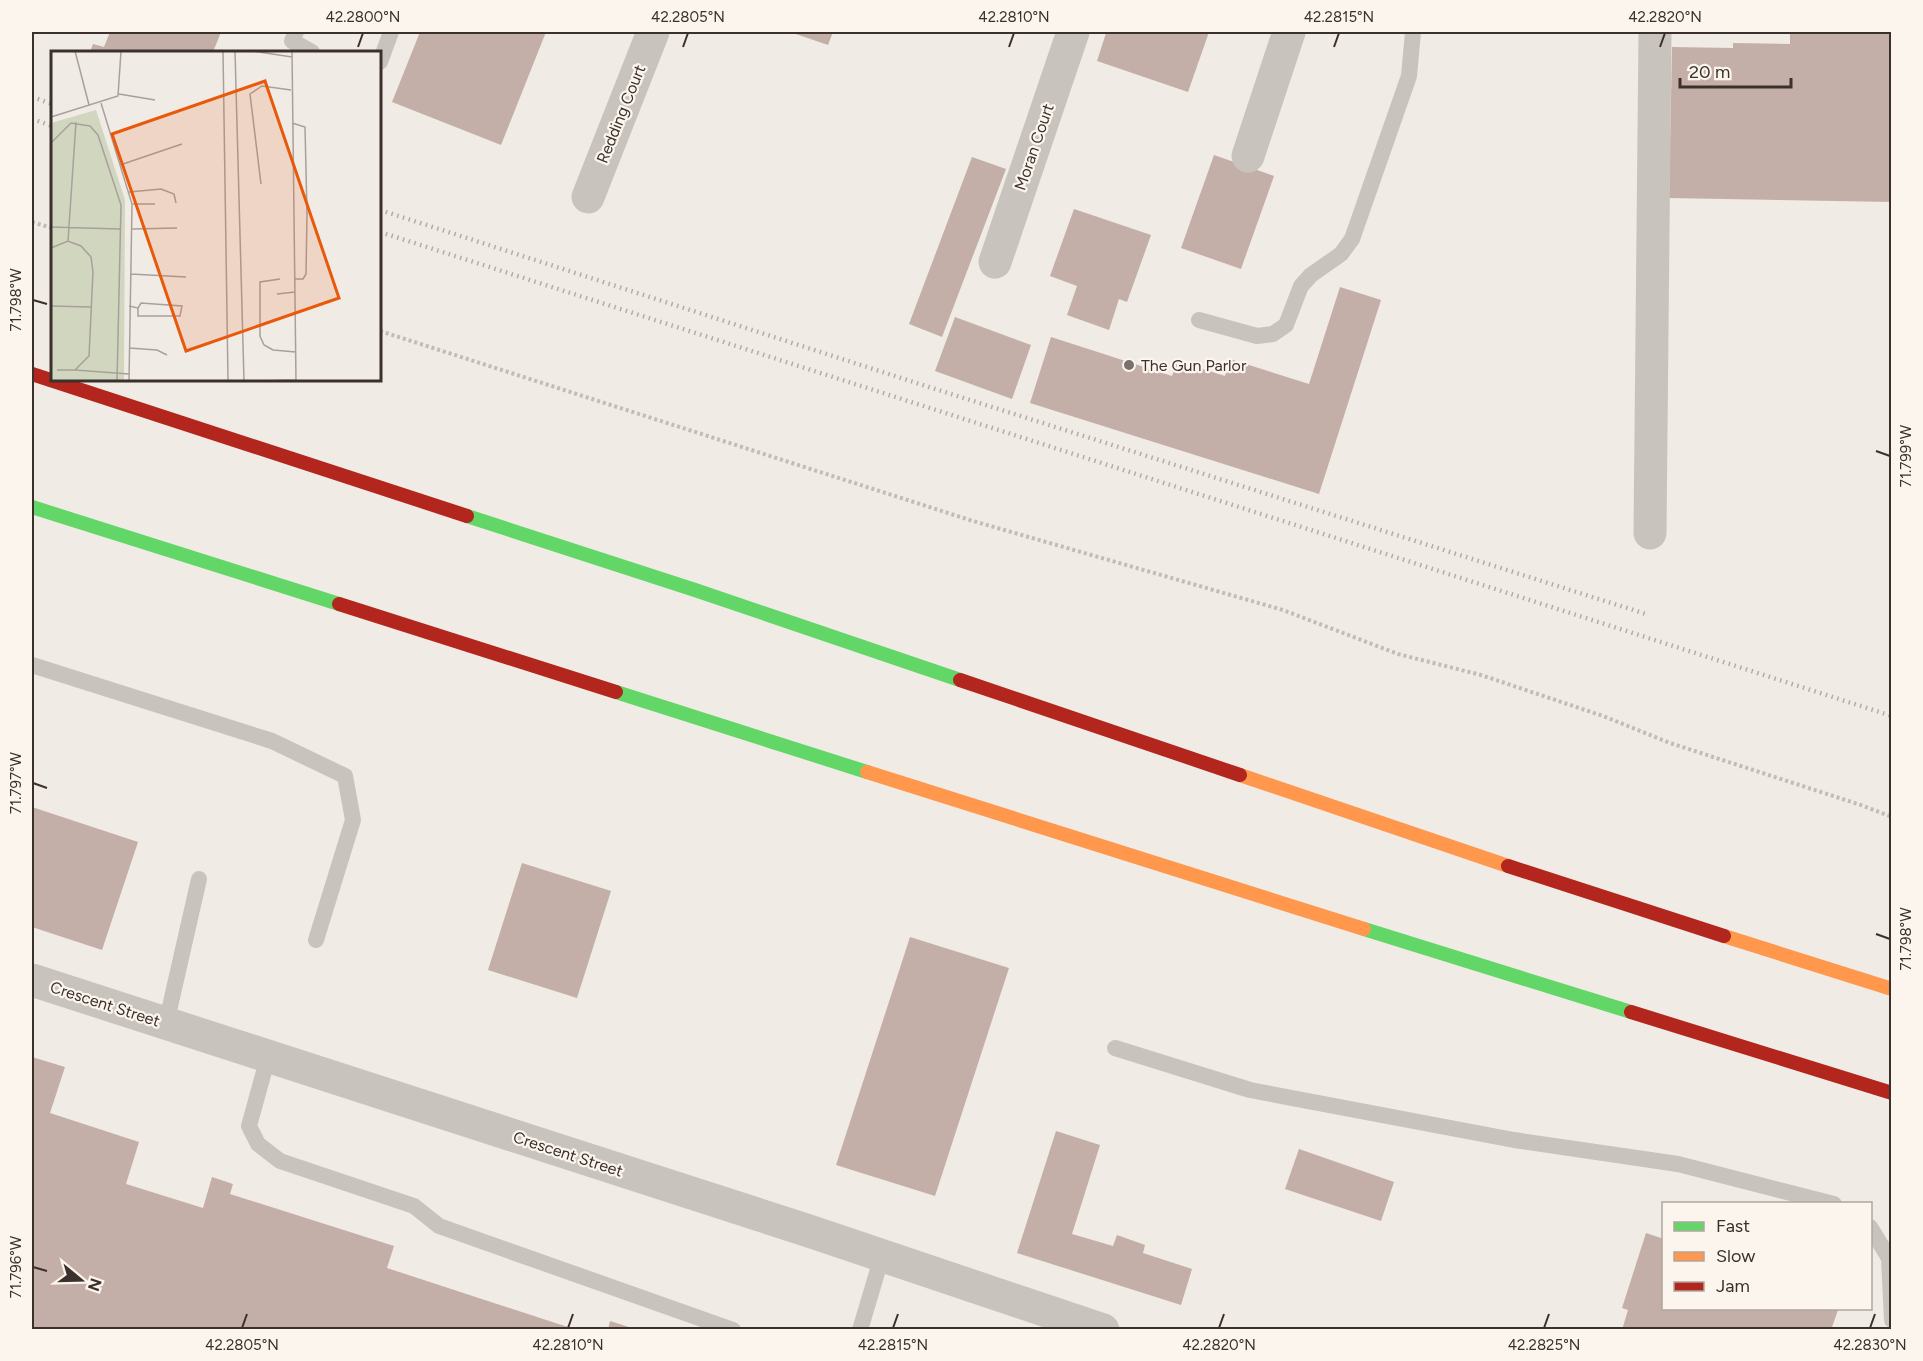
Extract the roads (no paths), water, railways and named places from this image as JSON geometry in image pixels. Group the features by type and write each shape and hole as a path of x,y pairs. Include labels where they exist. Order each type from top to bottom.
{"highway":[{"path":"32,374 51,380"},
{"path":"53,381 706,594 1599,897 1892,989"},
{"path":"32,507 1373,932 1892,1093"}],"street":[{"name":"Redding Court","path":"588,197 653,32"},
{"name":"Moran Court","path":"995,262 1073,32"},
{"path":"1248,156 1289,32"},
{"path":"1650,533 1655,32"},
{"name":"Crescent Street","path":"32,980 1103,1329"}],"lane":[{"path":"296,32 292,41 310,51"},
{"path":"381,59 391,32"},
{"path":"1200,320 1257,336 1273,334 1286,325 1301,286 1311,275 1341,254 1352,239 1409,76 1413,32"},
{"path":"32,665 272,741 345,776 353,820 316,939"},
{"path":"166,1024 199,879"},
{"path":"1115,1048 1250,1089 1514,1140 1678,1164 1830,1202"},
{"path":"268,1058 249,1126 258,1144 280,1161 414,1206 440,1226 733,1329"},
{"path":"1872,1230 1889,1258 1892,1320"},
{"path":"860,1329 882,1256"}],"railway":[{"path":"32,97 51,104"},
{"path":"32,119 51,126"},
{"path":"381,210 1646,614"},
{"path":"381,232 1892,716"}],"place":[{"name":"The Gun Parlor","path":"1129,365"}]}
